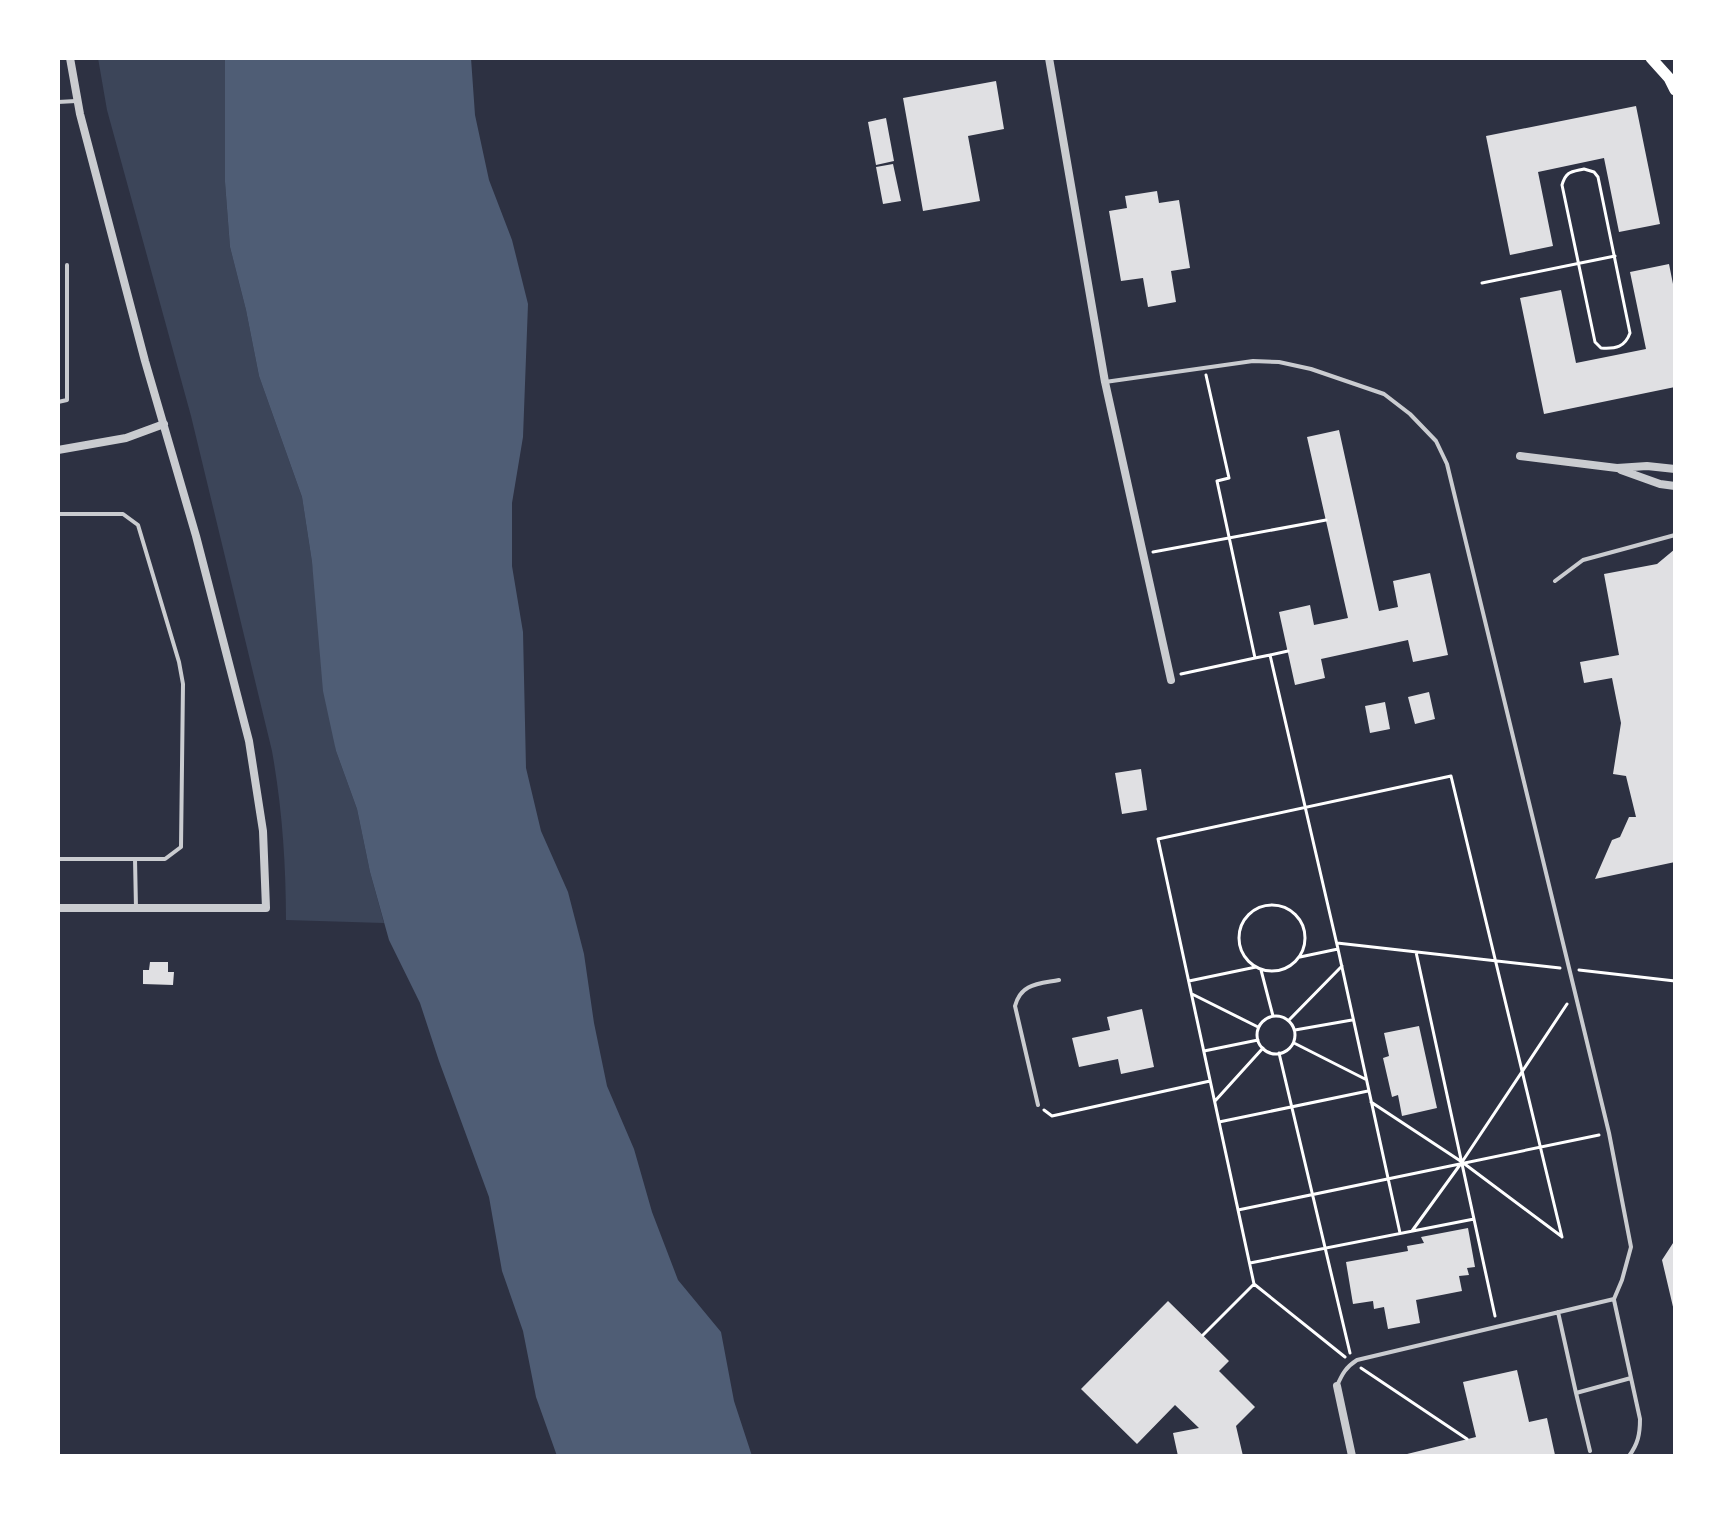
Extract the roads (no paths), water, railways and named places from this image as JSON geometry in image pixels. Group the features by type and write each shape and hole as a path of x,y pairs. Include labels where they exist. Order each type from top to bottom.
{"main road":[{"path":"1651,58 1675,90"}],"street":[{"path":"58,908 266,908 263,831 249,741 196,536 145,361 77,101 70,58"},
{"path":"1049,58 1105,382 1171,678"},
{"path":"58,450 126,438 164,424"},
{"path":"1520,456 1617,468 1647,466 1675,469"},
{"path":"1617,468 1660,484 1675,486"},
{"path":"1337,1386 1352,1456"}],"lane":[{"path":"58,102 77,101"},
{"path":"58,402 67,400 67,265"},
{"path":"1105,382 1253,361 1279,362 1327,373 1384,394 1410,414 1436,441 1447,464 1570,969 1609,1133 1631,1247 1614,1299 1640,1419 1636,1447 1629,1456"},
{"path":"58,514 123,514 138,525 183,684 181,847 165,859 58,859"},
{"path":"1555,581 1583,560 1675,535"},
{"path":"135,859 136,908"},
{"path":"1038,1105 1015,1006 1021,992 1031,986 1059,980"},
{"path":"1337,1386 1343,1372 1365,1357 1614,1299"},
{"path":"1558,1312 1590,1451"},
{"path":"1576,1393 1631,1378"}]}
